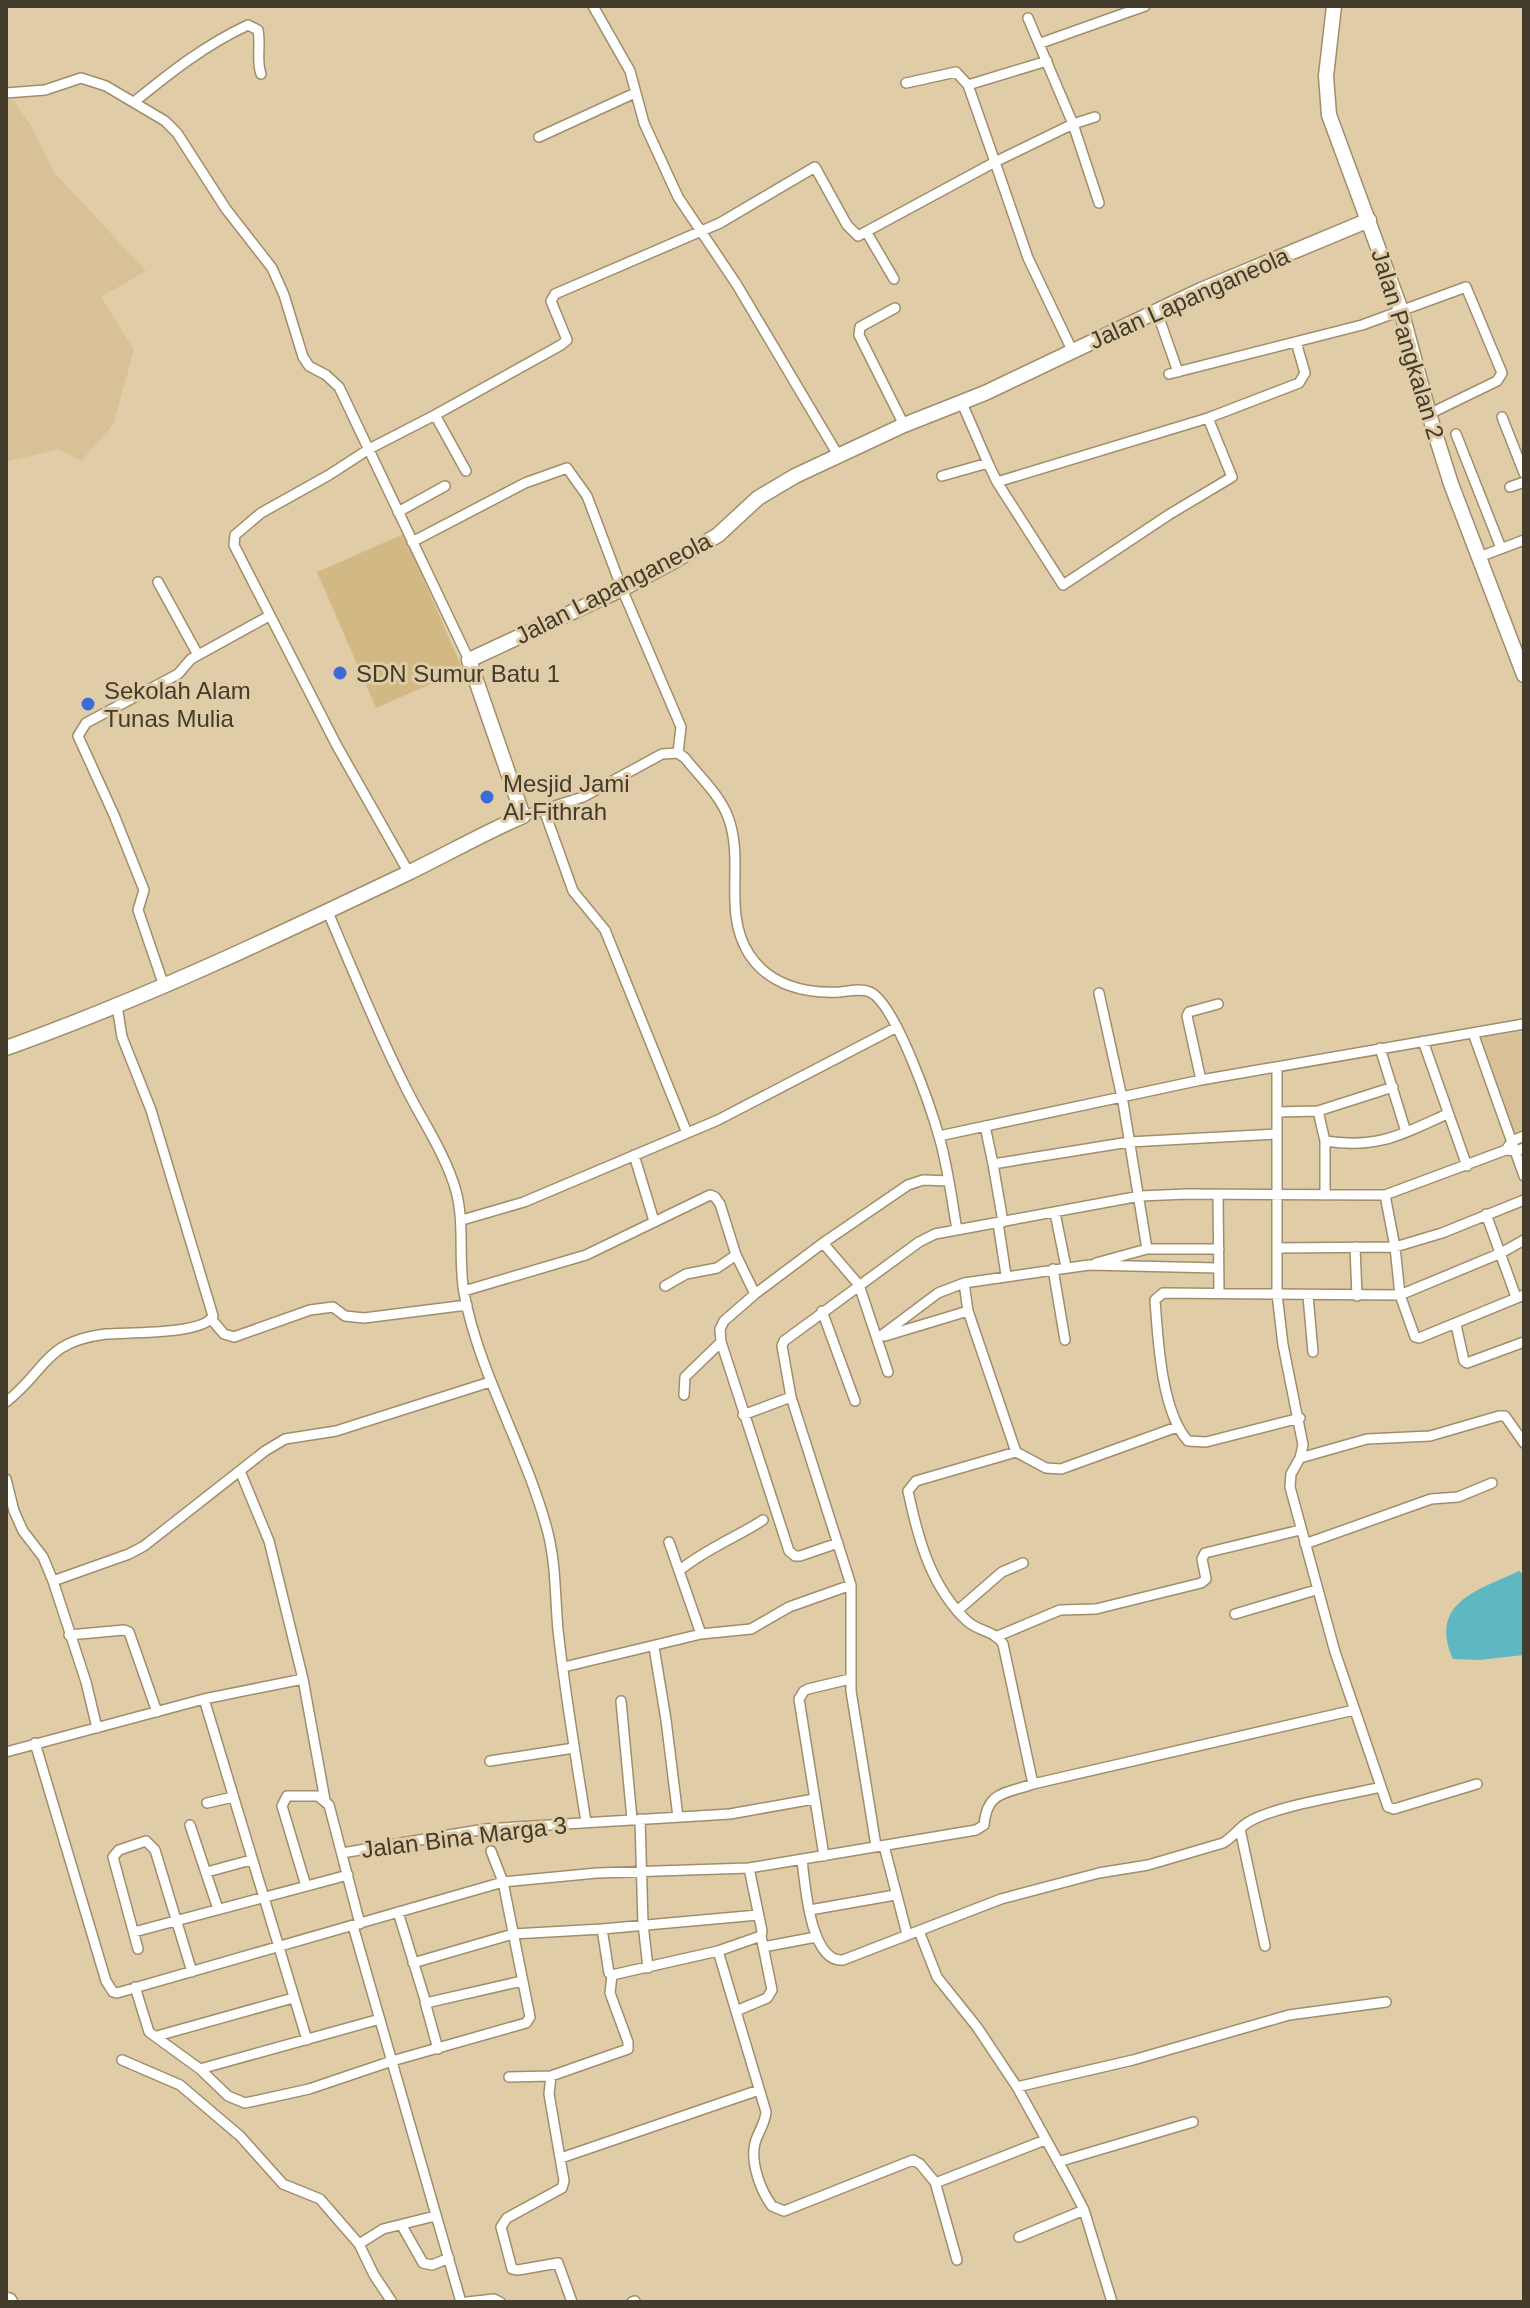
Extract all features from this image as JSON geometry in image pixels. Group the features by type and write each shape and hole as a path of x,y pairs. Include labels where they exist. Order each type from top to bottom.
{"street":[{"path":"593,6 630,71 644,123 678,197 737,285 838,455"},
{"path":"1041,43 1145,6"},
{"name":"Jalan Pangkalan 2","path":"1334,6 1326,76 1329,115 1401,310 1451,484 1524,675"},
{"path":"1028,18 1073,124 1099,203"},
{"path":"134,102 184,61 248,25 258,30 258,67 261,74"},
{"path":"968,85 1047,61"},
{"path":"906,83 956,72 968,85 1028,258 1072,350"},
{"path":"6,93 45,90 81,78 98,82 158,115 177,133 226,209 272,268 284,295 303,357 309,366 339,387 469,660 523,816"},
{"path":"539,137 635,93"},
{"path":"409,873 337,746 269,616 237,551 235,535 261,513 369,449 564,342 566,335 551,301 555,294 665,249 747,209 815,167 858,236 943,188 1073,124 1095,117"},
{"name":"Jalan Lapanganeola","path":"469,660 622,589 718,535 750,504 780,483 904,425 985,393 1201,290 1369,220"},
{"path":"867,233 894,279"},
{"path":"1157,312 1174,373 1362,325 1466,287 1502,373 1497,381 1429,414"},
{"path":"895,308 860,327 859,335 904,425"},
{"path":"997,482 1208,418 1299,383 1305,373 1296,342"},
{"path":"961,401 997,482 1063,585 1232,477 1208,418"},
{"path":"435,415 466,471"},
{"path":"1502,417 1524,473"},
{"path":"1456,434 1501,548"},
{"path":"942,476 988,463"},
{"path":"412,542 535,479 567,468 587,496 622,589 681,727 678,753"},
{"path":"1510,487 1524,482"},
{"path":"398,512 445,486"},
{"path":"1479,557 1524,540"},
{"path":"158,582 198,655"},
{"path":"164,986 138,910 144,890 78,736 86,723 178,674 198,655 269,616"},
{"path":"6,1048 164,986 409,873 523,816 597,790 662,754 678,753 727,814 733,838 736,916 745,946 755,961 771,977 798,989 870,992 882,1002 897,1027 920,1078 939,1136 957,1230"},
{"path":"544,810 568,882 605,930 687,1133"},
{"path":"327,910 401,1079 447,1166 462,1220 467,1305 490,1382 528,1473 548,1531 586,1822"},
{"path":"1099,993 1122,1097 1147,1249"},
{"path":"1201,1080 1187,1016 1189,1012 1218,1004"},
{"path":"117,1006 122,1037 151,1110 194,1260 213,1313 212,1320 224,1334 234,1337 267,1323 321,1308 333,1307 345,1316 364,1318 467,1305"},
{"path":"939,1136 1201,1080 1524,1024"},
{"path":"462,1220 524,1202 687,1133 778,1090 897,1027"},
{"path":"1473,1033 1524,1176"},
{"path":"1423,1041 1467,1166"},
{"path":"1380,1048 1406,1132"},
{"path":"1277,1069 1277,1294 1283,1345 1303,1445 1290,1480 1316,1590 1388,1807 1394,1809 1477,1784"},
{"path":"1277,1112 1318,1111 1393,1087"},
{"path":"1318,1111 1325,1141 1325,1195"},
{"path":"1325,1141 1372,1144 1447,1114"},
{"path":"985,1126 993,1164 1006,1275"},
{"path":"993,1164 1129,1142 1276,1134"},
{"path":"907,1934 880,1846 850,1679 851,1585 791,1397 782,1346 784,1341 927,1237 1140,1196 1385,1195 1514,1148 1524,1136"},
{"path":"634,1155 654,1221"},
{"path":"838,1543 800,1556 789,1551 743,1415 720,1329 724,1321 755,1294 908,1185 923,1180 949,1181"},
{"path":"1218,1195 1219,1292"},
{"path":"1385,1195 1400,1295 1415,1337 1419,1338 1520,1296 1486,1214"},
{"path":"464,1291 586,1255 707,1196 713,1196 720,1204 736,1255 755,1294"},
{"path":"1277,1248 1395,1247 1442,1233 1524,1200"},
{"path":"1055,1213 1066,1267"},
{"path":"1300,1418 1197,1444 1188,1441 1177,1427 1159,1355 1155,1300 1163,1293 1400,1295 1501,1253 1524,1240"},
{"path":"823,1243 859,1285 888,1372"},
{"path":"1355,1247 1357,1296"},
{"path":"1089,1265 1147,1249 1219,1249"},
{"path":"665,1286 686,1274 717,1268 736,1255"},
{"path":"878,1338 938,1293 964,1283 1089,1265 1218,1268"},
{"path":"1053,1269 1065,1340"},
{"path":"964,1283 968,1311 1016,1452 1046,1468 1061,1469 1177,1427"},
{"path":"1308,1296 1313,1352"},
{"path":"822,1311 855,1401"},
{"path":"878,1338 968,1311"},
{"path":"6,1402 51,1354 66,1345 107,1334 154,1333 212,1320"},
{"path":"1456,1325 1467,1363 1524,1342"},
{"path":"684,1395 685,1377 721,1342"},
{"path":"53,1581 144,1546 285,1439 336,1431 490,1382"},
{"path":"743,1415 791,1397"},
{"path":"1300,1458 1367,1439 1430,1436 1499,1416 1509,1420 1524,1443"},
{"path":"1016,1452 916,1481 908,1491 916,1533 926,1562 957,1611 970,1625 998,1636 1006,1653 1033,1784"},
{"path":"240,1471 269,1541 303,1679 325,1800 331,1809 348,1875 356,1925 461,2302"},
{"path":"6,1479 23,1531 43,1557 53,1581 86,1682 97,1728"},
{"path":"1305,1544 1431,1499 1458,1497 1492,1483"},
{"path":"680,1570 700,1554 720,1542 741,1535 763,1520"},
{"path":"998,1636 1050,1612 1106,1607 1201,1583 1206,1579 1202,1559 1205,1553 1300,1530"},
{"path":"669,1542 701,1634"},
{"path":"957,1611 1002,1572 1023,1563"},
{"path":"564,1667 701,1634 751,1629 789,1607 851,1585"},
{"path":"1235,1614 1316,1590"},
{"path":"69,1635 129,1632 157,1712"},
{"path":"654,1647 678,1817"},
{"path":"6,1752 204,1699 303,1679"},
{"path":"824,1856 799,1699 808,1689 850,1679"},
{"path":"204,1699 307,2040"},
{"path":"621,1701 642,1872 648,1968"},
{"path":"35,1743 110,1989 117,1993 503,1882 586,1873 749,1868 979,1830 984,1825 985,1809 992,1799 1033,1784 1354,1710"},
{"path":"490,1761 574,1748"},
{"path":"802,1860 816,1937 829,1956 836,1960 1001,1899 1046,1886 1148,1865 1223,1843 1248,1822 1274,1811 1381,1787"},
{"path":"306,1886 282,1802 287,1796 318,1796 325,1800"},
{"path":"207,1803 233,1797"},
{"name":"Jalan Bina Marga 3","path":"342,1853 485,1829 757,1810 814,1799"},
{"path":"190,1825 218,1909"},
{"path":"1240,1829 1265,1946"},
{"path":"138,1949 113,1857 119,1850 149,1842 155,1850 192,1972"},
{"path":"135,1987 146,2030 200,2069 228,2096 245,2103 309,2089 529,2020 503,1882 491,1851"},
{"path":"207,1872 251,1860"},
{"path":"736,2011 767,1998 772,1990 749,1868"},
{"path":"134,1932 348,1875"},
{"path":"810,1910 895,1895"},
{"path":"398,1912 438,2049"},
{"path":"413,1963 513,1934 758,1915"},
{"path":"509,2077 551,2076 628,2049 610,1993 612,1975 609,1973 602,1929"},
{"path":"919,1931 937,1977 977,2027 1017,2087 1084,2210 1112,2302"},
{"path":"612,1975 762,1942 816,1937"},
{"path":"718,1951 766,2112 756,2138 753,2158 767,2200 784,2211 913,2160 935,2182 957,2260"},
{"path":"425,2002 522,1981"},
{"path":"157,2036 293,1998"},
{"path":"1017,2087 1133,2060 1289,2015 1386,2002"},
{"path":"200,2069 380,2019"},
{"path":"122,2060 180,2085 249,2144 283,2184 320,2199 359,2244 392,2302"},
{"path":"551,2076 549,2094 561,2158 562,2188 507,2218 501,2227 512,2269 558,2263 572,2302"},
{"path":"561,2158 759,2090"},
{"path":"1058,2162 1193,2122"},
{"path":"935,2182 1045,2140"},
{"path":"1019,2237 1084,2210"},
{"path":"359,2244 383,2229 435,2216"},
{"path":"402,2226 423,2263 432,2265 449,2258"},
{"path":"467,2302 494,2299 500,2302"}],"shaded area":[{"path":"6,100 14,101 32,127 54,172 146,271 101,297 134,350 113,425 81,461 59,449 6,462"},
{"path":"404,534 463,670 376,708 317,572"},
{"path":"1524,1031 1524,1129 1514,1133 1481,1038"}],"water":[{"path":"1519,1571 1524,1575 1524,1655 1479,1660 1453,1659 1447,1640 1447,1624 1452,1611 1474,1592"}],"place":[{"name":"SDN Sumur Batu 1","path":"340,673"},
{"name":"Sekolah Alam Tunas Mulia","path":"88,704"},
{"name":"Mesjid Jami Al-Fithrah","path":"487,797"}]}
